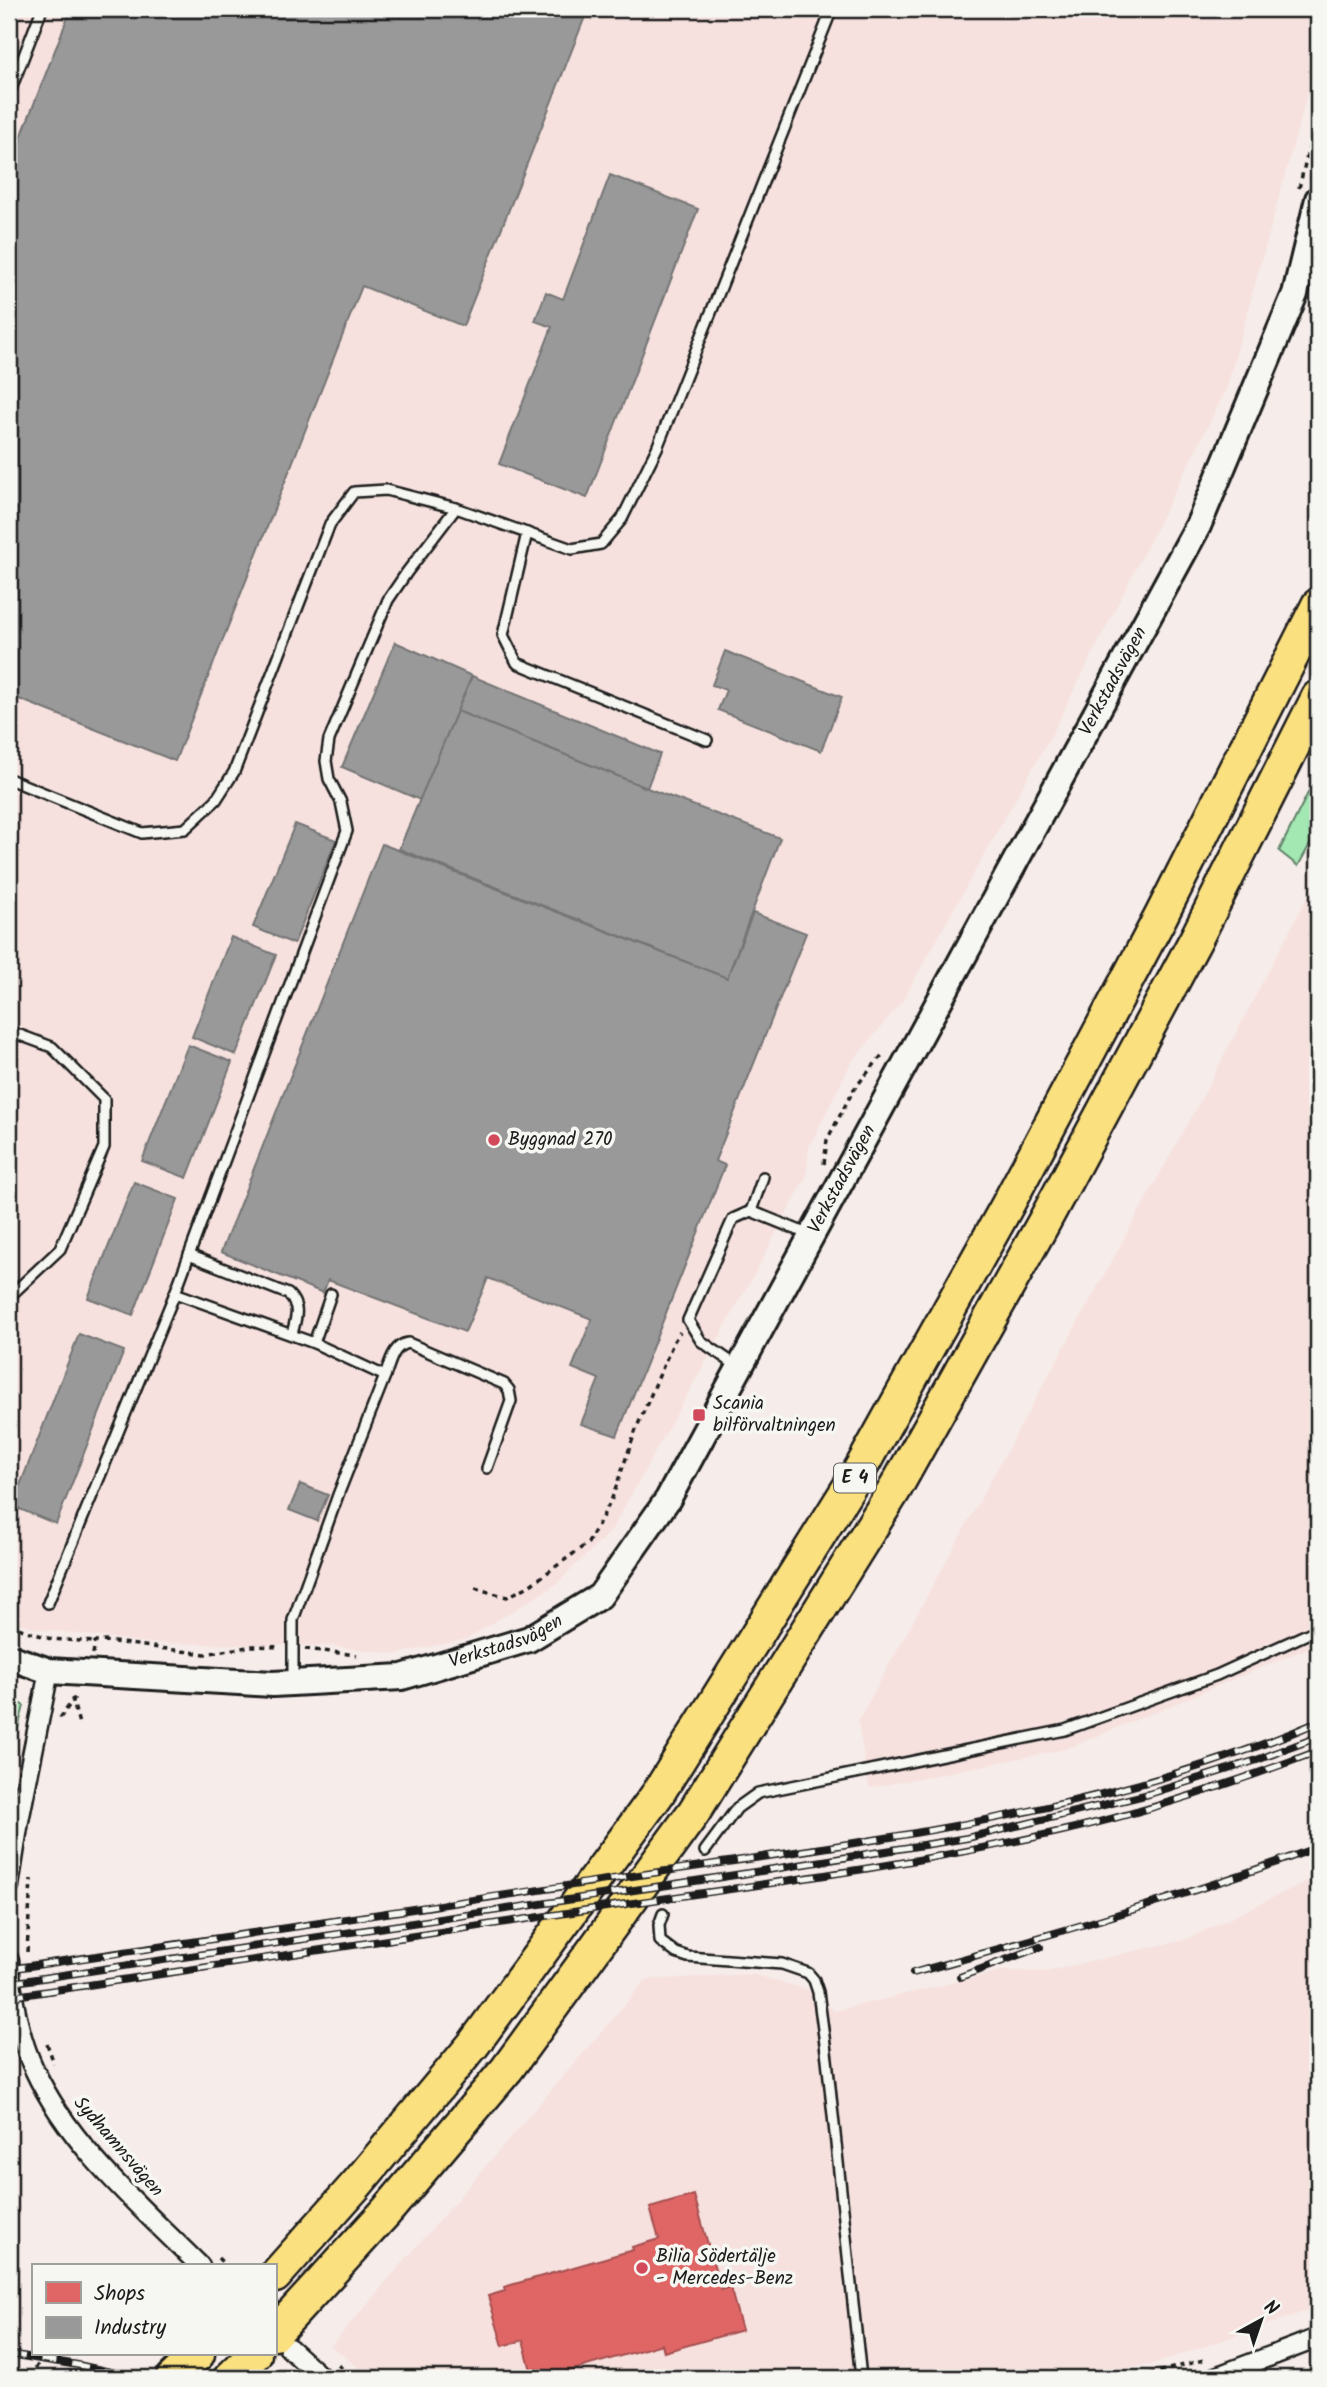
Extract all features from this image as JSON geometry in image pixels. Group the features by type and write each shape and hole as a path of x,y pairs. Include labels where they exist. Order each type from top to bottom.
{"highway":[{"name":"E 4","path":"276,2275 356,2185 473,2045 657,1795 860,1468 1001,1218 1161,916 1318,606"},
{"name":"E 4","path":"282,2341 507,2069 694,1812 909,1464 1044,1222 1197,937 1318,697"},
{"path":"173,2378 196,2356"},
{"path":"230,2378 253,2356"}],"main road":[{"name":"Verkstadsvägen","path":"9,1657 49,1671 273,1684 402,1677 529,1639 600,1596 668,1499 1198,526 1295,294 1308,197"}],"street":[{"path":"9,1886 49,1671"},
{"name":"Sydhamnsvägen","path":"18,1959 23,2040 34,2069 51,2101 115,2181 198,2264"},
{"path":"1213,2378 1318,2338"},
{"path":"282,2341 322,2378"}],"lane":[{"path":"9,94 43,9"},
{"path":"9,779 142,833 185,830 216,800 234,772 330,524 354,492 387,490 456,508 572,549 601,544 622,519 657,448 832,9"},
{"path":"48,1603 176,1293 347,831 341,802 329,779 326,761 329,740 388,600 456,508"},
{"path":"527,533 503,635 517,663 708,740"},
{"path":"9,1031 52,1047 104,1099 104,1147 60,1249 9,1297"},
{"path":"740,1368 701,1341 688,1320 733,1219 751,1211 764,1177"},
{"path":"751,1211 812,1236"},
{"path":"189,1255 288,1294 295,1301 297,1308 292,1334"},
{"path":"176,1293 292,1334 385,1376"},
{"path":"314,1343 331,1294"},
{"path":"293,1682 293,1620 338,1495 396,1349 402,1344 408,1343 504,1384 509,1390 510,1401 487,1468"},
{"path":"705,1851 737,1808 758,1793 1065,1730 1217,1675 1318,1629"},
{"path":"663,1914 659,1925 660,1941 676,1953 701,1959 782,1964 808,1973 814,1980 827,2059 861,2378"}],"path":[{"path":"1308,197 1318,98"},
{"path":"823,1175 827,1140 854,1089 888,1048"},
{"path":"475,1588 507,1597 529,1586 588,1543 611,1502 637,1427 674,1341 688,1320"},
{"path":"9,1625 51,1639 106,1641 205,1654 253,1646 367,1657"},
{"path":"60,1719 72,1698 89,1687 94,1642"},
{"path":"72,1698 79,1724"},
{"path":"18,1959 27,1924 32,1874"},
{"path":"45,2041 55,2064"},
{"path":"213,2253 224,2264"},
{"path":"31,2378 42,2356"},
{"path":"1120,2378 1142,2376 1218,2356"}],"shaded area":[{"path":"9,9 1318,9 1315,65 1226,390 1054,730 903,1000 851,1063 809,1147 806,1177 611,1531 555,1585 467,1639 396,1654 332,1646 150,1643 41,1629 9,1620"},
{"path":"1318,877 1318,1644 1066,1749 869,1788 858,1721 1204,1094"},
{"path":"1318,1876 1318,2307 1151,2365 1040,2378 375,2378 331,2346 646,1980 751,1974 807,1989 835,2011 1002,1971 1045,1972 1187,1939"}],"green space":[{"path":"1318,773 1318,830 1298,866 1279,851"},
{"path":"9,1697 24,1706 9,1760"}],"building: Shops":[{"name":"Bilia Södertälje - Mercedes-Benz","path":"694,2195 721,2290 730,2287 742,2330 664,2352 662,2344 545,2378 533,2378 523,2340 503,2346 488,2296 505,2291 504,2287 633,2250 632,2247 659,2239 650,2208"}],"building: Industry":[{"path":"71,9 588,9 463,326 362,286 175,761 9,695 9,168"},
{"path":"610,175 698,209 587,498 499,464 552,327 535,321 546,292 563,299"},
{"path":"395,642 472,676 420,800 342,767"},
{"path":"725,651 842,697 821,751 718,710 726,690 712,685"},
{"path":"472,676 660,754 647,788 457,711"},
{"path":"457,711 647,788 780,838 727,978 399,849"},
{"path":"295,824 336,840 294,944 253,927"},
{"name":"Byggnad 270","path":"382,844 727,978 753,913 806,933 715,1161 725,1165 617,1436 581,1424 599,1379 572,1368 592,1319 488,1278 465,1332 328,1280 323,1293 221,1252"},
{"path":"231,937 276,955 236,1055 192,1037"},
{"path":"188,1045 232,1062 187,1178 142,1161"},
{"path":"134,1182 178,1199 133,1315 88,1298"},
{"path":"79,1334 124,1351 56,1524 12,1506"},
{"path":"300,1484 328,1495 317,1521 289,1510"}],"railway":[{"path":"9,1969 910,1834 1077,1800 1158,1779 1239,1753 1318,1722"},
{"path":"9,1983 967,1838 1149,1794 1257,1760 1318,1737"},
{"path":"9,1997 790,1880 1008,1843 1127,1815 1318,1751"},
{"path":"913,1973 1168,1899 1318,1847"},
{"path":"960,1977 1040,1947"},
{"path":"9,2354 138,2378"}],"place":[{"name":"Byggnad 270","path":"494,1140"},
{"name":"Scania bilförvaltningen","path":"699,1415"},
{"name":"Bilia Södertälje - Mercedes-Benz","path":"642,2268"}]}
